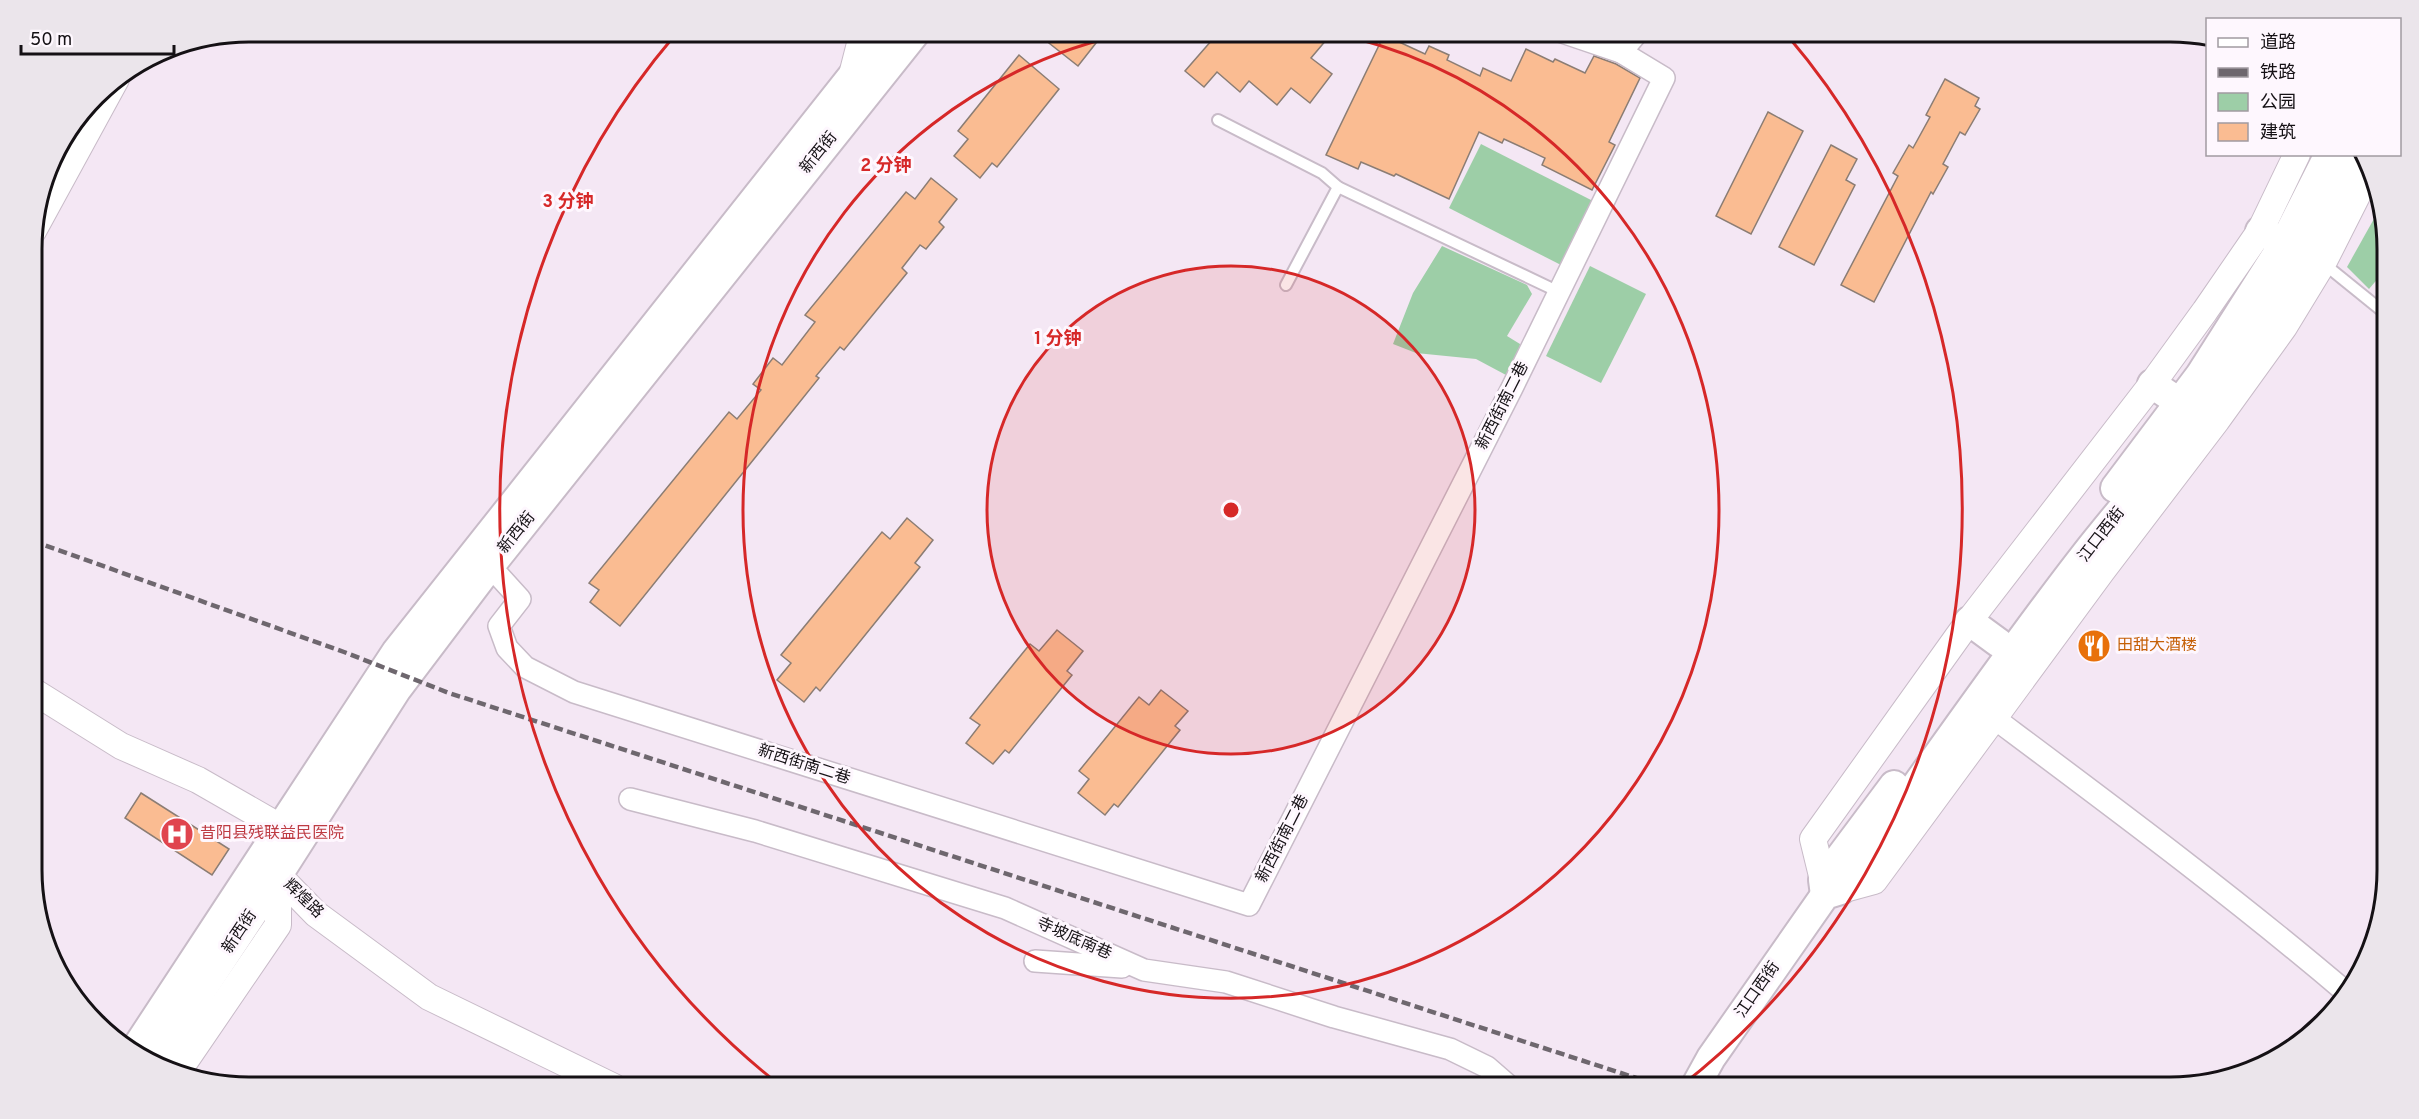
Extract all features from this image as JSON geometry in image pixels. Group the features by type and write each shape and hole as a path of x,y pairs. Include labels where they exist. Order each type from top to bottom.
{"main road":[{"name":"新西街","path":"138,1044 396,652 879,42"},
{"name":"新西街","path":"158,1055 278,875 396,689 490,566 908,42"},
{"name":"江口西街","path":"1701,1077 1711,1058 1830,888 2017,651 2248,345 2293,247 2328,156"},
{"name":"江口西街","path":"2293,247 2327,211 2353,156"},
{"path":"2152,384 2200,410"},
{"name":"江口西街","path":"2017,651 2092,564 2200,410"},
{"path":"1969,621 2017,651"}],"street":[{"path":"852,76 860,42"},
{"name":"新西街南二巷","path":"490,566 520,599 499,626 507,648 525,667 574,692 1249,905 1559,292 1664,78 1621,52 1592,42"},
{"path":"1621,52 1630,42"},
{"path":"47,206 103,103"},
{"path":"2293,247 2297,156"},
{"path":"2017,651 1994,718 1874,880 1830,888 1813,839 1969,621 2152,384 2364,179"},
{"path":"42,697 121,746 198,780 280,828"},
{"path":"1994,718 2144,830 2340,987"},
{"name":"寺坡底南巷","path":"630,800 766,834 1005,908 1144,970 1226,982 1334,1017 1450,1049 1487,1067 1498,1077"},
{"name":"辉煌路","path":"280,828 278,875 316,914 429,997 593,1077"},
{"path":"182,1066 278,925 278,875"},
{"path":"1035,961 1103,964 1144,970"}],"lane":[{"path":"1218,120 1322,173 1338,187 1559,292"},
{"path":"1286,285 1338,187"},
{"path":"2293,247 2377,308"}],"green space":[{"path":"1481,144 1593,201 1561,265 1449,208"},
{"path":"2374,218 2377,280 2369,289 2347,267"},
{"path":"1442,246 1527,285 1532,294 1507,336 1520,344 1518,362 1506,375 1476,359 1416,353 1393,344 1413,293"},
{"path":"1590,266 1646,294 1601,383 1546,356"}],"building":[{"path":"1048,42 1095,42 1078,66"},
{"path":"1210,42 1325,42 1311,58 1332,74 1310,103 1291,88 1277,105 1249,81 1240,92 1217,72 1204,87 1185,71"},
{"path":"1381,42 1399,42 1425,54 1429,46 1449,55 1447,60 1480,76 1483,68 1511,81 1526,49 1553,62 1555,59 1585,73 1594,56 1616,64 1640,78 1609,142 1615,145 1592,190 1542,165 1545,158 1504,139 1502,143 1479,132 1449,199 1396,174 1394,176 1361,162 1358,169 1326,155"},
{"path":"1019,55 1059,89 997,167 992,163 980,178 954,156 968,139 958,131"},
{"path":"1945,79 1979,98 1975,106 1980,109 1965,135 1960,132 1943,164 1948,167 1933,194 1931,192 1874,302 1841,285 1898,176 1893,173 1909,145 1913,148 1930,117 1926,115"},
{"path":"1768,112 1803,131 1751,234 1716,216"},
{"path":"1831,145 1857,159 1846,180 1855,185 1814,265 1779,247"},
{"path":"931,178 957,199 939,222 944,227 926,249 920,245 902,268 907,273 844,350 840,347 816,376 819,378 620,626 590,602 599,590 589,583 729,412 737,419 761,390 753,384 773,358 782,365 815,322 805,315 906,192 915,199"},
{"path":"907,518 933,540 915,563 920,567 820,691 816,687 804,702 777,680 791,663 781,655 882,532 890,539"},
{"path":"1057,630 1083,651 1067,671 1072,675 1009,753 1005,750 993,764 966,743 980,725 970,718 1030,644 1039,651"},
{"path":"1161,690 1188,711 1175,726 1180,730 1118,807 1114,804 1105,815 1078,793 1089,779 1079,771 1139,697 1149,705"},
{"name":"昔阳县残联益民医院","path":"141,793 229,849 212,875 125,818"}],"railway":[{"path":"42,544 344,652 449,693 1633,1077"}],"place":[{"name":"田甜大酒楼","path":"2094,646"},
{"name":"昔阳县残联益民医院","path":"177,834"}]}
